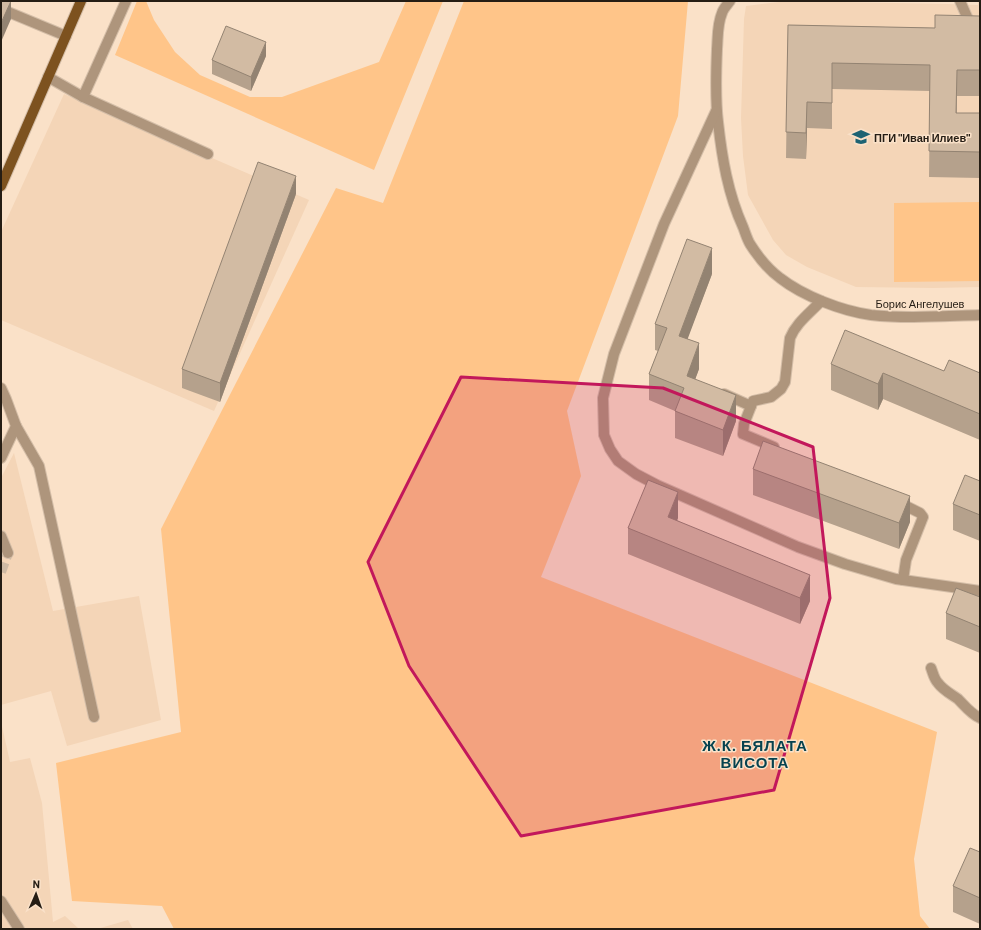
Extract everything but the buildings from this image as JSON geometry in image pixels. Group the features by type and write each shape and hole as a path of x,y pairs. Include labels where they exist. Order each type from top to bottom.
{"main road":[{"path":"1,186 81,1"}],"street":[{"path":"83,97 126,1"},
{"name":"Борис Ангелушев","path":"730,1 722,12 719,25 716,75 716,111 730,195 750,243 764,262 779,277 799,290 821,301 845,309 870,315 906,317 980,315"},
{"path":"960,1 974,31"},
{"path":"1,9 66,36"},
{"path":"48,77 83,97 208,154"},
{"path":"716,111 664,224 614,354 603,398 604,435 610,449 618,461 633,472 656,485 798,547 845,564 896,579 980,591"},
{"path":"786,452 743,434 744,424 753,401 771,397 781,389 785,382 792,332 821,301"},
{"path":"1,388 16,426 39,466 94,717"},
{"path":"716,391 751,406"},
{"path":"1,458 16,426"},
{"path":"886,496 920,513 923,517 906,560 903,580"},
{"path":"1,536 8,553"},
{"path":"931,668 936,682 947,692 957,698 975,716 980,718"},
{"path":"1,901 19,929"}],"highlighted area":[{"path":"461,377 663,388 813,447 830,598 774,790 521,836 409,666 368,562"}],"shaded area":[{"path":"137,1 146,1 154,20 175,52 200,75 250,97 282,97 379,62 406,1 443,1 374,170 115,55"},
{"path":"464,1 688,1 678,116 567,411 581,476 541,577 937,732 914,859 920,916 930,929 174,929 162,906 72,901 56,763 181,732 161,529 336,188 383,203"},
{"name":"ПГИ \"Иван Илиев\"","path":"788,1 978,5 978,1 980,1 980,287 856,287 807,267 786,255 773,240 748,195 743,156 741,118 744,19 746,6"},
{"path":"64,94 309,200 214,411 1,320 1,232"},
{"path":"980,202 980,281 894,282 894,203"},
{"path":"14,453 53,611 139,596 161,720 67,746 51,691 1,705 1,478"},
{"path":"1,722 10,762 30,758 42,803 53,922 65,916 79,929 1,929"},
{"path":"128,920 133,929 97,929"}],"tunnel":[{"path":"1,572 8,553"}],"place":[{"name":"ПГИ \"Иван Илиев\"","path":"861,137"}],"district":[{"name":"Ж.К. БЯЛАТА ВИСОТА","path":"755,754"}]}
